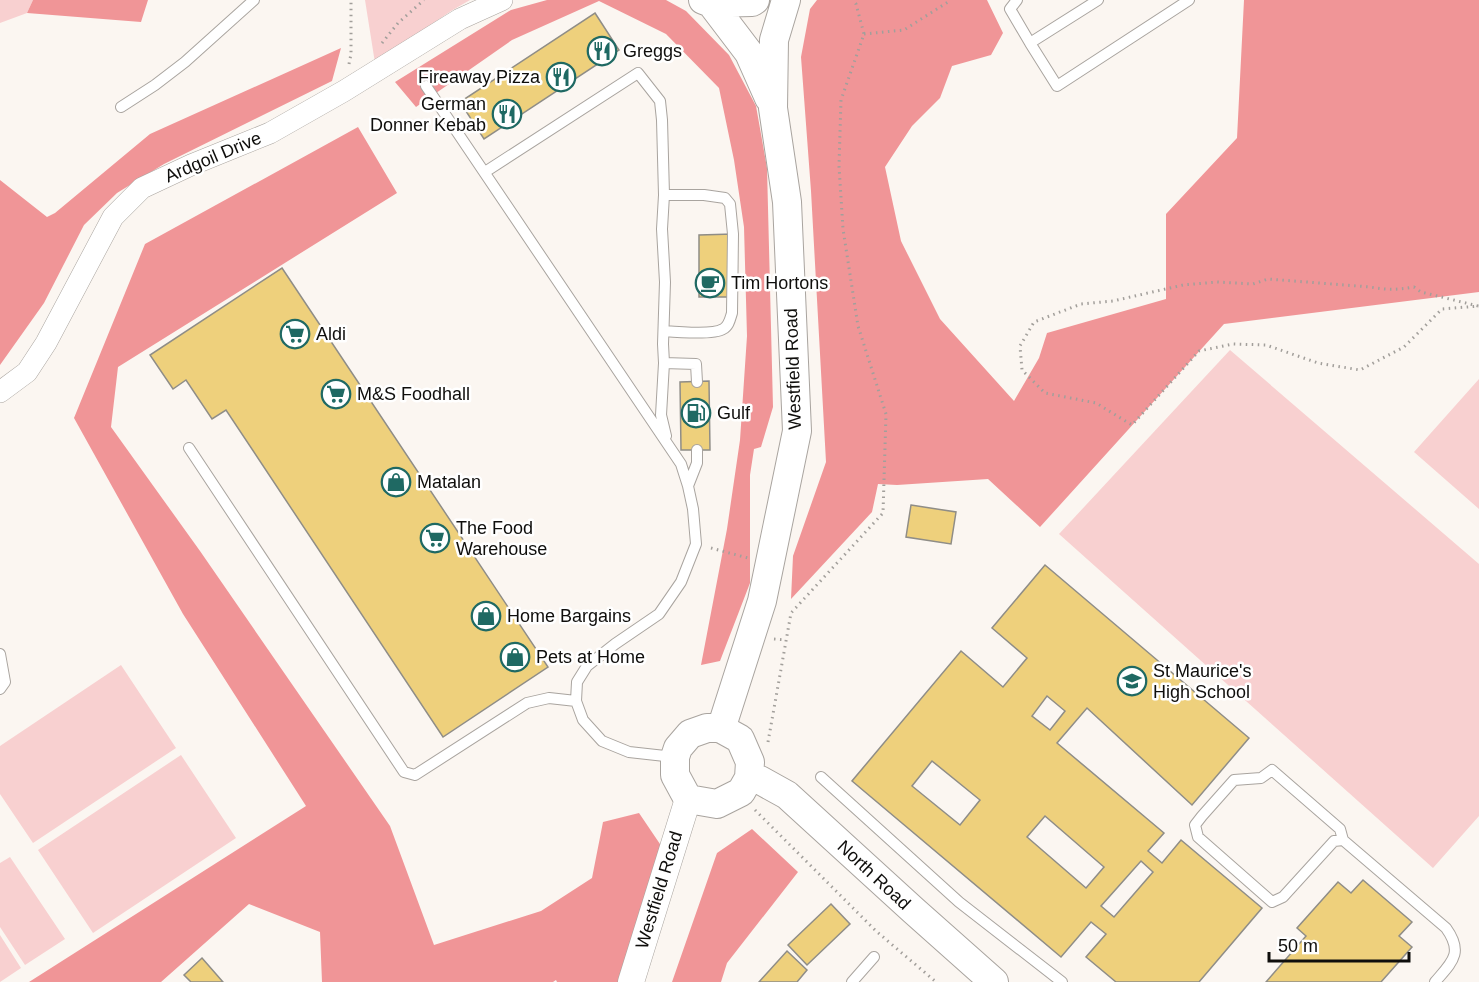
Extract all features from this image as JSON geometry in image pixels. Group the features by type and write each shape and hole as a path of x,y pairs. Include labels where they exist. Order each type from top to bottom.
{"main road":[{"path":"707,2 752,2 755,0"},
{"name":"Westfield Road","path":"721,729 762,601 797,431 787,202 773,108 774,40 786,0"},
{"name":"Westfield Road","path":"707,2 750,52 773,108"},
{"path":"707,728 721,729 740,739 755,779 741,792 717,804 688,799 675,775 675,757 678,748 690,734 707,728"},
{"name":"North Road","path":"755,779 787,795 994,982"}],"street":[{"name":"Ardgoil Drive","path":"0,392 27,372 46,343 113,217 142,188 270,133 344,92 460,19 502,0"},
{"name":"Westfield Road","path":"631,982 688,799"}],"lane":[{"path":"121,107 186,62 254,0"},
{"path":"1017,0 1010,9 1057,86 1172,6 1189,0"},
{"path":"1030,43 1098,0"},
{"path":"485,172 638,73 660,101 665,282 661,415 668,445"},
{"path":"426,86 681,464 693,510 696,544 681,582 659,614 587,666 577,682 576,701 583,720 602,741 629,752 675,757"},
{"path":"664,195 704,195 725,198 730,204 733,234 732,313 729,324 722,330 714,332 664,332"},
{"path":"664,363 696,364 697,382"},
{"path":"189,448 404,772 415,776 527,703 549,698 576,701"},
{"path":"688,486 697,463 697,450"},
{"path":"0,654 5,681 0,689"},
{"path":"1343,840 1334,841 1283,897 1272,902 1198,837 1196,825 1234,780 1261,778 1272,770 1340,829 1343,840 1446,928 1453,938 1456,951 1452,962 1435,982"},
{"path":"821,777 959,902 1062,982"},
{"path":"852,982 874,957"}],"path":[{"path":"344,92 351,54 351,0"},
{"path":"767,745 791,613 883,513 886,414 858,326 843,229 839,166 842,100 864,34 853,0"},
{"path":"864,34 904,30 951,0"},
{"path":"1268,279 1385,290 1414,287 1421,292 1479,306 1442,309 1404,347 1360,370 1318,363 1266,345 1233,344 1199,351 1132,425 1096,403 1045,393 1022,370 1020,346 1034,322 1081,304 1113,301 1184,285 1217,282 1253,284 1268,279"},
{"path":"696,544 769,564"},
{"path":"755,779 754,809 876,931 936,982"}],"shaded area":[{"path":"0,0 33,0 27,13 0,23"},
{"path":"33,0 148,0 141,22 27,13"},
{"path":"365,0 470,0 375,63"},
{"path":"547,0 666,0 686,11 729,55 756,106 767,168 773,407 761,447 754,449 750,475 750,583 720,661 701,665 727,529 740,440 747,336 744,227 734,160 719,88 666,34 599,1 512,40 416,107 395,82 511,10"},
{"path":"817,0 987,0 1003,33 991,55 952,66 940,98 912,126 885,167 901,241 940,319 1014,401 1039,358 1047,333 1166,299 1166,214 1237,138 1244,0 1479,0 1479,292 1224,324 1040,527 988,479 897,485 878,484 872,512 791,599 793,556 826,462 801,57 810,9"},
{"path":"341,48 332,81 164,164 117,193 84,225 44,303 0,365 0,180 47,217 55,213 150,134"},
{"path":"358,127 397,193 118,367 111,427 200,551 390,826 434,945 541,911 592,878 603,822 639,813 662,847 619,982 557,982 556,980 553,982 322,982 320,932 249,904 161,982 29,982 306,806 183,614 74,418 145,244"},
{"path":"1230,350 1479,564 1479,816 1433,868 1059,534"},
{"path":"1479,379 1479,509 1414,452"},
{"path":"121,665 176,748 33,843 0,794 0,746"},
{"path":"181,755 236,838 93,933 38,850"},
{"path":"752,829 798,872 727,963 721,982 672,982 717,853"},
{"path":"10,857 65,939 25,965 0,927 0,863"},
{"path":"0,935 21,968 0,982"}],"building":[{"path":"595,13 619,50 484,139 460,102"},
{"path":"733,234 732,297 699,297 699,235"},
{"path":"282,268 548,667 443,737 226,410 212,419 186,380 173,389 150,355"},
{"path":"709,381 710,450 681,450 680,382"},
{"path":"911,505 956,512 951,544 906,537"},
{"path":"1045,565 1249,738 1192,805 1087,708 1057,743 1164,833 1148,851 1162,863 1181,840 1262,908 1199,982 1116,982 1086,957 1106,934 1091,922 1061,957 852,781 961,651 1003,687 1027,658 992,628","holes":["1047,696 1065,711 1050,730 1032,716","932,761 980,800 960,825 912,786","1045,816 1104,867 1086,888 1027,837","1141,861 1153,872 1114,917 1101,906"]},
{"path":"1363,880 1412,922 1399,936 1412,947 1381,982 1266,982 1306,936 1297,928 1338,882 1351,893"},
{"path":"831,904 850,924 807,965 788,945"},
{"path":"787,951 807,970 797,982 759,982"},
{"path":"202,958 223,982 191,982 184,975"}],"place":[{"name":"Greggs","path":"602,51"},
{"name":"Fireaway Pizza","path":"561,77"},
{"name":"German Donner Kebab","path":"507,114"},
{"name":"Tim Hortons","path":"710,283"},
{"name":"Aldi","path":"295,334"},
{"name":"M&S Foodhall","path":"336,394"},
{"name":"Gulf","path":"696,413"},
{"name":"Matalan","path":"396,482"},
{"name":"The Food Warehouse","path":"435,538"},
{"name":"Home Bargains","path":"486,616"},
{"name":"Pets at Home","path":"515,657"},
{"name":"St Maurice's High School","path":"1132,681"}]}
